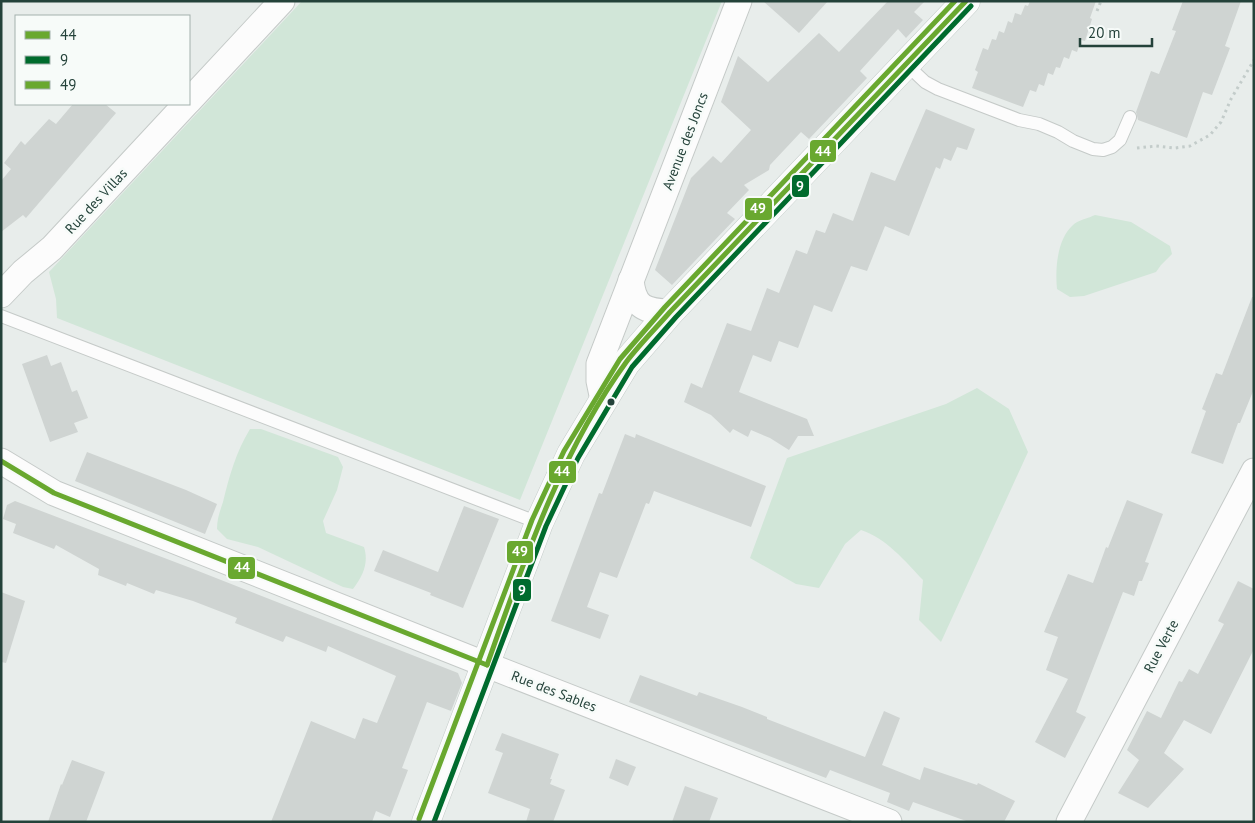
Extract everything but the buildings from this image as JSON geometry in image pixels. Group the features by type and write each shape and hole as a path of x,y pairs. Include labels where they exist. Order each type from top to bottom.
{"street":[{"name":"Rue des Villas","path":"190,100 282,1"},
{"name":"Avenue des Joncs","path":"603,400 599,381 599,364 739,1"},
{"path":"426,822 539,523 572,454 603,400 638,347 966,1"},
{"name":"Rue des Villas","path":"1,294 23,272 52,248 185,105"},
{"path":"631,280 633,294 640,304 650,311 670,312"},
{"name":"Rue des Sables","path":"1,462 54,493 486,665 889,822"},
{"name":"Rue Verte","path":"1069,822 1254,471"}],"lane":[{"path":"906,64 925,82 938,89 1019,120 1039,124 1093,149 1103,150 1112,148 1120,140 1130,117"},
{"path":"1,316 539,523"}],"path":[{"path":"1097,11 1101,1"},
{"path":"1112,148 1125,150 1156,146 1182,147 1204,140 1221,122 1234,92 1254,60"}],"green space":[{"path":"302,1 722,1 520,500 57,318 56,299 49,272"},
{"path":"1095,215 1131,222 1170,246 1172,254 1156,272 1084,296 1070,297 1057,289 1056,273 1060,246 1063,238 1075,223"},
{"path":"977,388 1009,409 1028,452 941,642 919,620 923,580 887,544 861,530 845,544 819,588 796,584 750,558 787,458 946,404"},
{"path":"250,429 261,429 338,457 343,467 337,490 323,521 326,533 364,547 366,558 364,569 353,589 343,587 258,547 227,539 217,529 219,515 234,465"}],"transit line":[{"name":"49","path":"419,819 532,520 564,451 620,359 665,307 955,1"},
{"name":"44","path":"487,665 530,547 563,469 582,432 627,361 670,312 966,1"},
{"name":"9","path":"434,822 546,526 578,458 632,367 676,317 971,6"},
{"name":"44","path":"1,461 54,493 487,665"}]}
